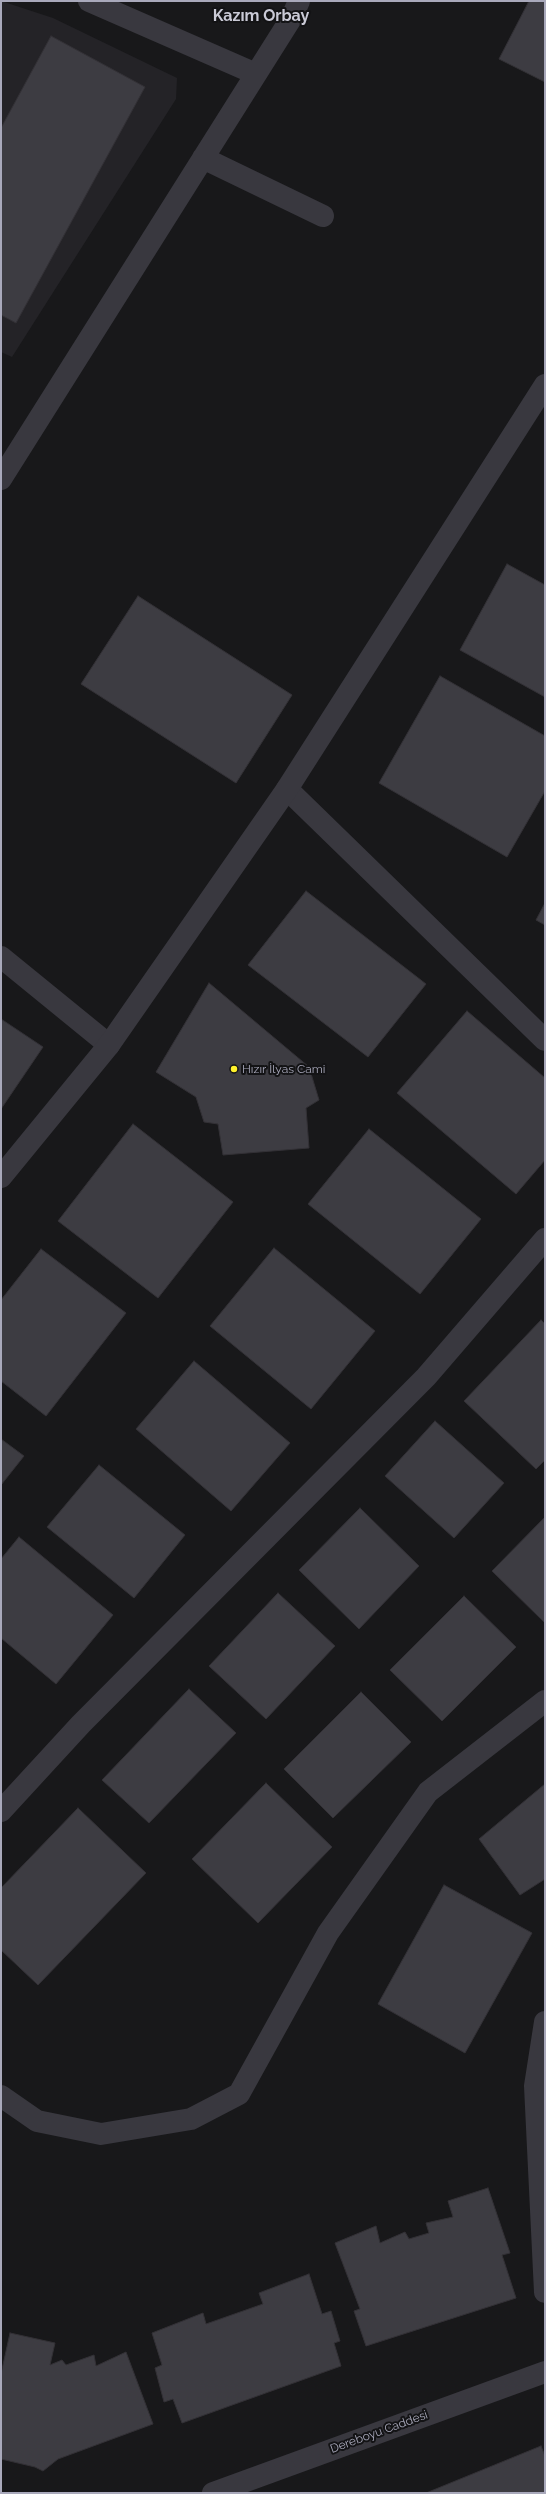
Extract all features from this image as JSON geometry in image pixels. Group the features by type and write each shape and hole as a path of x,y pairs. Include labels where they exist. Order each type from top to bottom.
{"street":[{"path":"89,1 256,74"},
{"path":"1,479 292,17 298,1"},
{"path":"203,158 323,216"},
{"path":"1,1177 109,1045 287,789 545,385"},
{"path":"287,789 545,1040"},
{"path":"1,957 109,1045"},
{"path":"1,1811 81,1724 426,1377 545,1239"},
{"path":"1,2096 38,2121 101,2134 191,2118 239,2094 328,1933 428,1792 545,1701"},
{"path":"545,2022 535,2086 545,2292"},
{"name":"Dereboyu Caddesi","path":"214,2493 545,2372"}],"shaded area":[{"path":"1,1 53,18 177,78 176,99 12,357 1,352"}],"building":[{"path":"529,1 545,1 545,82 499,59"},
{"path":"51,36 145,87 16,323 1,315 1,128"},
{"path":"507,564 545,585 545,697 460,650"},
{"path":"138,596 292,695 236,783 81,684"},
{"path":"440,676 545,736 545,791 507,857 379,783"},
{"path":"306,891 426,984 368,1057 248,965"},
{"path":"545,903 545,925 536,920"},
{"name":"Hızır İlyas Cami","path":"209,983 309,1067 319,1100 306,1108 309,1148 223,1155 218,1124 204,1122 196,1097 156,1072"},
{"path":"467,1011 545,1078 545,1160 516,1194 397,1093"},
{"path":"1,1019 43,1047 1,1109"},
{"path":"133,1124 233,1202 158,1298 58,1221"},
{"path":"369,1129 481,1219 420,1294 308,1204"},
{"path":"274,1248 375,1331 311,1409 210,1326"},
{"path":"41,1249 126,1313 46,1416 1,1381 1,1300"},
{"path":"541,1320 545,1324 545,1460 536,1469 464,1401"},
{"path":"194,1361 290,1443 231,1511 136,1429"},
{"path":"435,1421 504,1483 454,1538 385,1476"},
{"path":"1,1439 24,1456 1,1485"},
{"path":"99,1465 185,1535 134,1598 47,1527"},
{"path":"360,1508 419,1566 359,1629 299,1570"},
{"path":"545,1517 545,1623 492,1571"},
{"path":"19,1537 113,1615 56,1684 1,1638 1,1559"},
{"path":"278,1593 335,1646 266,1719 209,1666"},
{"path":"464,1596 516,1647 442,1721 390,1670"},
{"path":"189,1689 236,1733 149,1823 102,1780"},
{"path":"361,1692 411,1742 333,1818 284,1769"},
{"path":"266,1783 332,1847 258,1923 192,1859"},
{"path":"545,1784 545,1879 520,1895 479,1839"},
{"path":"78,1808 146,1873 38,1985 1,1950 1,1888"},
{"path":"444,1885 532,1933 465,2053 378,2004"},
{"path":"488,2188 510,2253 502,2255 516,2298 366,2346 354,2311 360,2309 335,2243 376,2226 380,2243 405,2232 409,2239 429,2233 426,2223 453,2217 448,2201"},
{"path":"309,2274 322,2314 331,2311 340,2341 334,2343 341,2366 182,2423 173,2399 164,2402 155,2368 162,2365 152,2333 203,2313 206,2324 263,2304 259,2293"},
{"path":"10,2333 55,2343 50,2365 62,2360 66,2365 94,2355 96,2366 126,2352 153,2424 58,2459 43,2471 35,2467 1,2459 1,2374"},
{"path":"541,2446 545,2456 545,2493 426,2493"}],"place":[{"name":"Hızır İlyas Cami","path":"234,1069"}],"district":[{"name":"Kazım Orbay","path":"261,16"}]}
